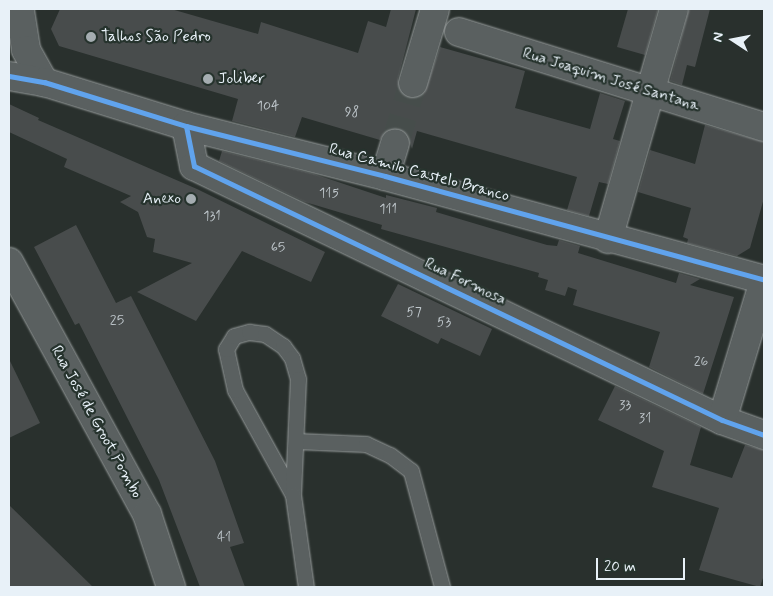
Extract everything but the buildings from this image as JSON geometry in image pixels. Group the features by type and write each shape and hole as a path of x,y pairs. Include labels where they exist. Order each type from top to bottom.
{"street":[{"path":"413,83 435,9"},
{"path":"608,238 674,9"},
{"path":"16,16 26,50 44,82"},
{"name":"Rua Joaquim José Santana","path":"459,32 764,127"},
{"name":"Rua Camilo Castelo Branco","path":"9,76 44,82 186,126 385,176 764,280"},
{"name":"Rua Formosa","path":"186,126 194,166 722,420 764,435"},
{"path":"385,176 394,144"},
{"name":"Rua José de Groot Pombo","path":"9,262 147,514 171,587"},
{"path":"722,420 764,280"}],"lane":[{"path":"293,495 235,390 226,349 234,336 249,332 265,334 283,346 292,358 298,379 293,495 306,587"},
{"path":"296,441 366,444 390,455 411,471 442,587"}],"tunnel":[{"path":"395,144 413,83"}],"cycle path":[{"path":"9,76 44,82 186,126 385,176 764,280"},
{"path":"186,126 194,166 722,420 764,435"}],"place":[{"name":"Talhos São Pedro","path":"91,37"},
{"name":"Joliber","path":"208,79"},
{"name":"Anexo","path":"191,199"}]}
